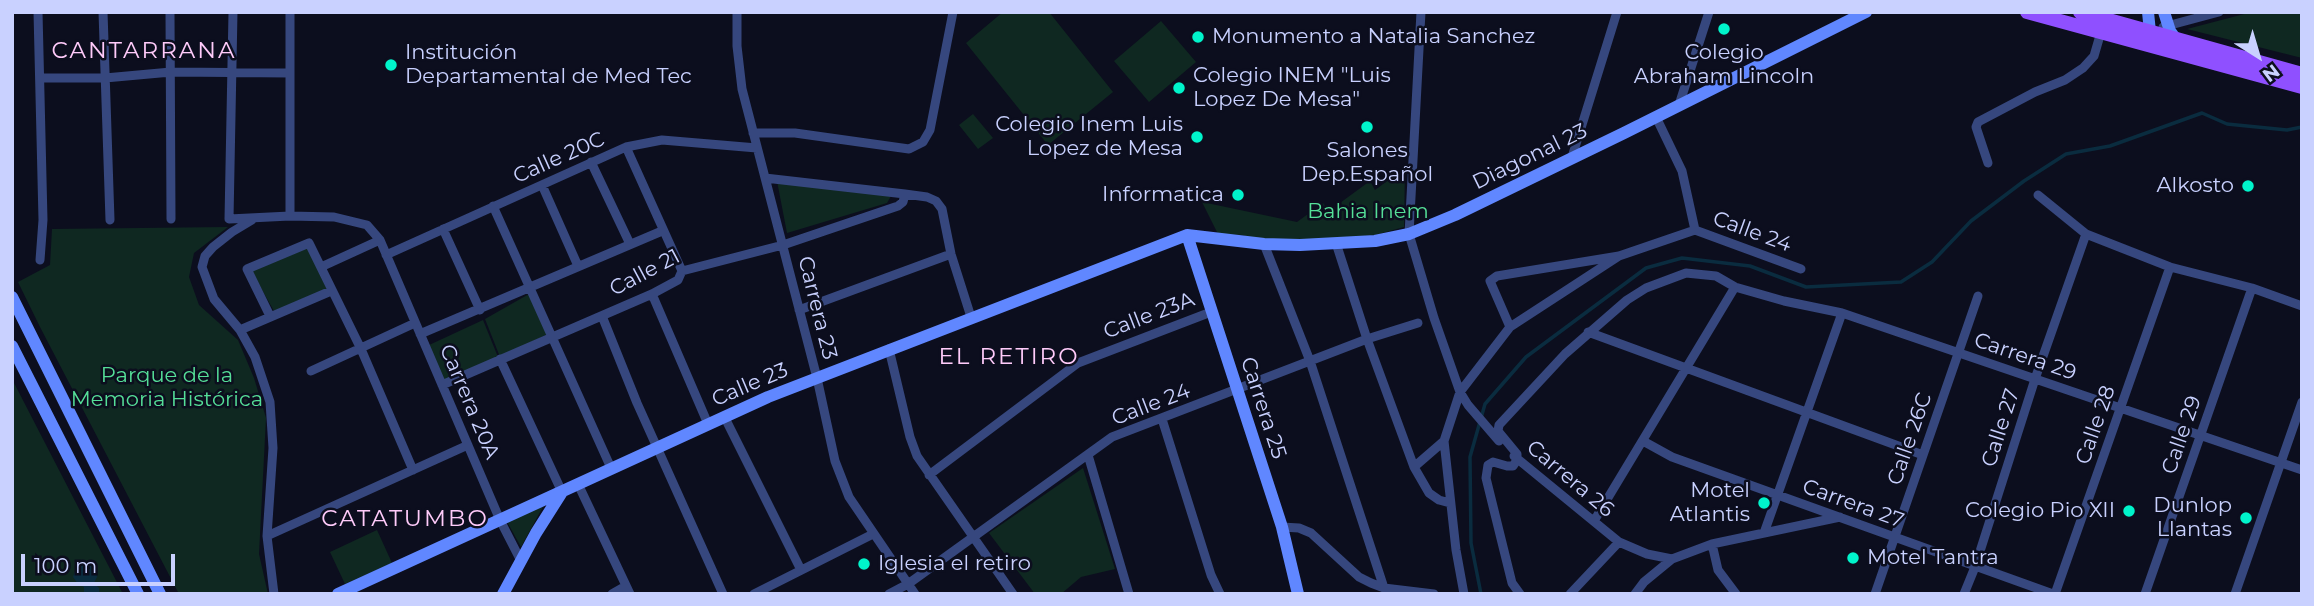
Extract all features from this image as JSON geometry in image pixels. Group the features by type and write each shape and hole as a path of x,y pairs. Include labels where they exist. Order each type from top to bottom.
{"main road":[{"path":"2027,12 2302,87"},
{"path":"2080,12 2150,32 2171,32 2302,74"}],"street":[{"path":"38,12 43,220 40,260"},
{"path":"103,12 110,220"},
{"path":"170,12 171,219"},
{"path":"233,12 229,219 290,216 351,220 367,225 380,240 321,267"},
{"path":"290,12 290,216"},
{"name":"Carrera 23","path":"737,12 735,24 739,67 753,132 839,473 849,497 915,594"},
{"path":"753,132 795,133 909,149 923,142 930,130 953,12"},
{"name":"Carrera 26","path":"1421,12 1409,234 1460,392 1492,434 1517,460 1619,542 1647,554 1672,559"},
{"path":"1572,157 1617,12"},
{"path":"1679,105 1709,12"},
{"name":"Diagonal 23","path":"1187,235 1264,244 1375,241 1409,234 1455,215 1657,117 1866,12"},
{"path":"2148,12 2150,32"},
{"path":"2164,12 2171,32 2219,12"},
{"path":"1988,163 1976,127 1978,122 2035,92 2065,80 2083,68 2094,55 2101,32"},
{"path":"40,78 106,78 171,72 290,73"},
{"path":"1657,117 1682,171 1695,230"},
{"name":"Calle 20C","path":"386,255 625,146 662,140 757,148"},
{"path":"625,146 682,271"},
{"path":"591,162 630,244"},
{"path":"765,178 928,197 936,201 942,209 951,254 971,317"},
{"path":"542,185 579,266"},
{"name":"Calle 21","path":"442,385 652,294 678,280 682,271 783,245 898,206 903,202 905,194"},
{"path":"2038,195 2086,234 2170,267 2252,288 2302,306"},
{"path":"493,206 611,468"},
{"path":"253,219 222,239 202,262 204,277 214,299 240,330 255,357 266,386 273,433 267,536 274,594"},
{"path":"443,229 480,310"},
{"name":"Calle 24","path":"1510,327 1490,281 1497,276 1619,256 1695,230 1801,269"},
{"path":"421,334 662,231"},
{"name":"Calle 27","path":"1964,594 2086,234"},
{"name":"Carrera 25","path":"1187,235 1282,527 1298,594"},
{"name":"Calle 23","path":"338,594 724,416 889,349 1187,235"},
{"name":"Carrera 20A","path":"380,240 500,520 521,562"},
{"path":"271,316 247,269 309,243 361,349 413,470"},
{"path":"1336,243 1367,339 1415,467 1429,493 1439,500 1451,503"},
{"path":"1264,244 1310,361 1384,588"},
{"path":"799,310 951,254"},
{"path":"1464,594 1455,550 1444,441 1460,392 1510,327 1619,256"},
{"name":"Calle 28","path":"2054,594 2170,267"},
{"path":"1519,594 1513,583 1486,478 1488,465 1493,462 1513,466 1517,460 1517,454 1498,431 1499,425 1588,332 1636,294 1686,273 1716,276 1735,287 1594,521"},
{"name":"Carrera 29","path":"1735,287 1842,313 2302,470"},
{"name":"Calle 29","path":"2146,594 2252,288"},
{"path":"240,330 331,291"},
{"path":"652,294 708,424"},
{"name":"Calle 26C","path":"1875,594 1978,296"},
{"path":"12,297 160,594"},
{"name":"Calle 23A","path":"929,475 1078,363 1211,312"},
{"path":"1764,533 1842,313"},
{"path":"602,316 723,594"},
{"path":"311,371 415,323"},
{"name":"Calle 24","path":"889,594 908,584 1112,438 1367,339 1418,323"},
{"path":"1588,332 1923,455"},
{"path":"12,346 138,594"},
{"path":"889,349 917,456 1013,594"},
{"path":"500,359 562,492 503,594"},
{"path":"2235,594 2302,402"},
{"path":"724,416 801,570"},
{"path":"1162,419 1211,575 1220,594"},
{"path":"1415,467 1444,441"},
{"name":"Carrera 27","path":"1643,441 1672,457 2054,594"},
{"path":"267,536 468,445"},
{"path":"1088,455 1129,594"},
{"path":"578,484 628,590 612,594"},
{"path":"1635,594 1644,582 1672,559 1712,544 1840,517"},
{"path":"1282,527 1299,528 1311,533 1359,577 1384,588 1434,594"},
{"path":"754,594 873,534"},
{"path":"1570,594 1619,542"},
{"path":"1712,544 1718,570 1737,594"}],"green space":[{"path":"1003,12 1049,12 1113,92 1048,145 966,43"},
{"path":"2252,12 2302,12 2302,58 2187,29"},
{"path":"1161,21 1196,62 1149,102 1114,61"},
{"path":"973,114 993,138 978,149 959,125"},
{"name":"Bahia Inem","path":"1405,168 1404,227 1375,235 1264,242 1242,235 1218,234 1202,202 1297,222 1323,203 1329,211 1370,181 1375,190"},
{"path":"777,181 891,196 887,203 787,233"},
{"name":"Parque de la Memoria Histórica","path":"228,227 194,253 189,277 199,305 238,340 254,378 266,418 259,554 268,594 179,594 18,282 50,265 52,229"},
{"path":"307,246 328,291 274,311 250,269"},
{"path":"529,294 548,334 500,357 485,319"},
{"path":"483,320 498,357 443,382 427,346"},
{"path":"12,379 123,594 12,594"},
{"path":"1083,468 1115,569 1081,577 1061,594 1035,594 989,533"},
{"path":"545,503 521,547 505,518"},
{"path":"377,530 392,563 345,584 330,552"}],"water":[{"path":"87,563 96,570 94,583 99,588 99,594 84,594 84,587 73,577 77,566"}],"waterway":[{"path":"1481,594 1471,543 1470,457 1485,404 1526,357 1646,268 1682,258 1750,266 1806,287 1901,282 1932,262 1971,221 2024,181 2066,154 2110,146 2202,113 2227,124 2287,130 2302,127"}],"place":[{"name":"Colegio Abraham Lincoln","path":"1724,29"},
{"name":"Monumento a Natalia Sanchez","path":"1198,37"},
{"name":"Institución Departamental de Med Tec","path":"391,65"},
{"name":"Colegio INEM \"Luis Lopez De Mesa\"","path":"1179,88"},
{"name":"Salones Dep.Español","path":"1367,127"},
{"name":"Colegio Inem Luis Lopez de Mesa","path":"1197,137"},
{"name":"Alkosto","path":"2248,186"},
{"name":"Informatica","path":"1238,195"},
{"name":"Motel Atlantis","path":"1764,503"},
{"name":"Colegio Pio XII","path":"2129,511"},
{"name":"Dunlop Llantas","path":"2246,518"},
{"name":"Motel Tantra","path":"1853,558"},
{"name":"Iglesia el retiro","path":"864,564"}],"district":[{"name":"CANTARRANA","path":"144,51"},
{"name":"EL RETIRO","path":"1009,357"},
{"name":"CATATUMBO","path":"405,519"}]}
